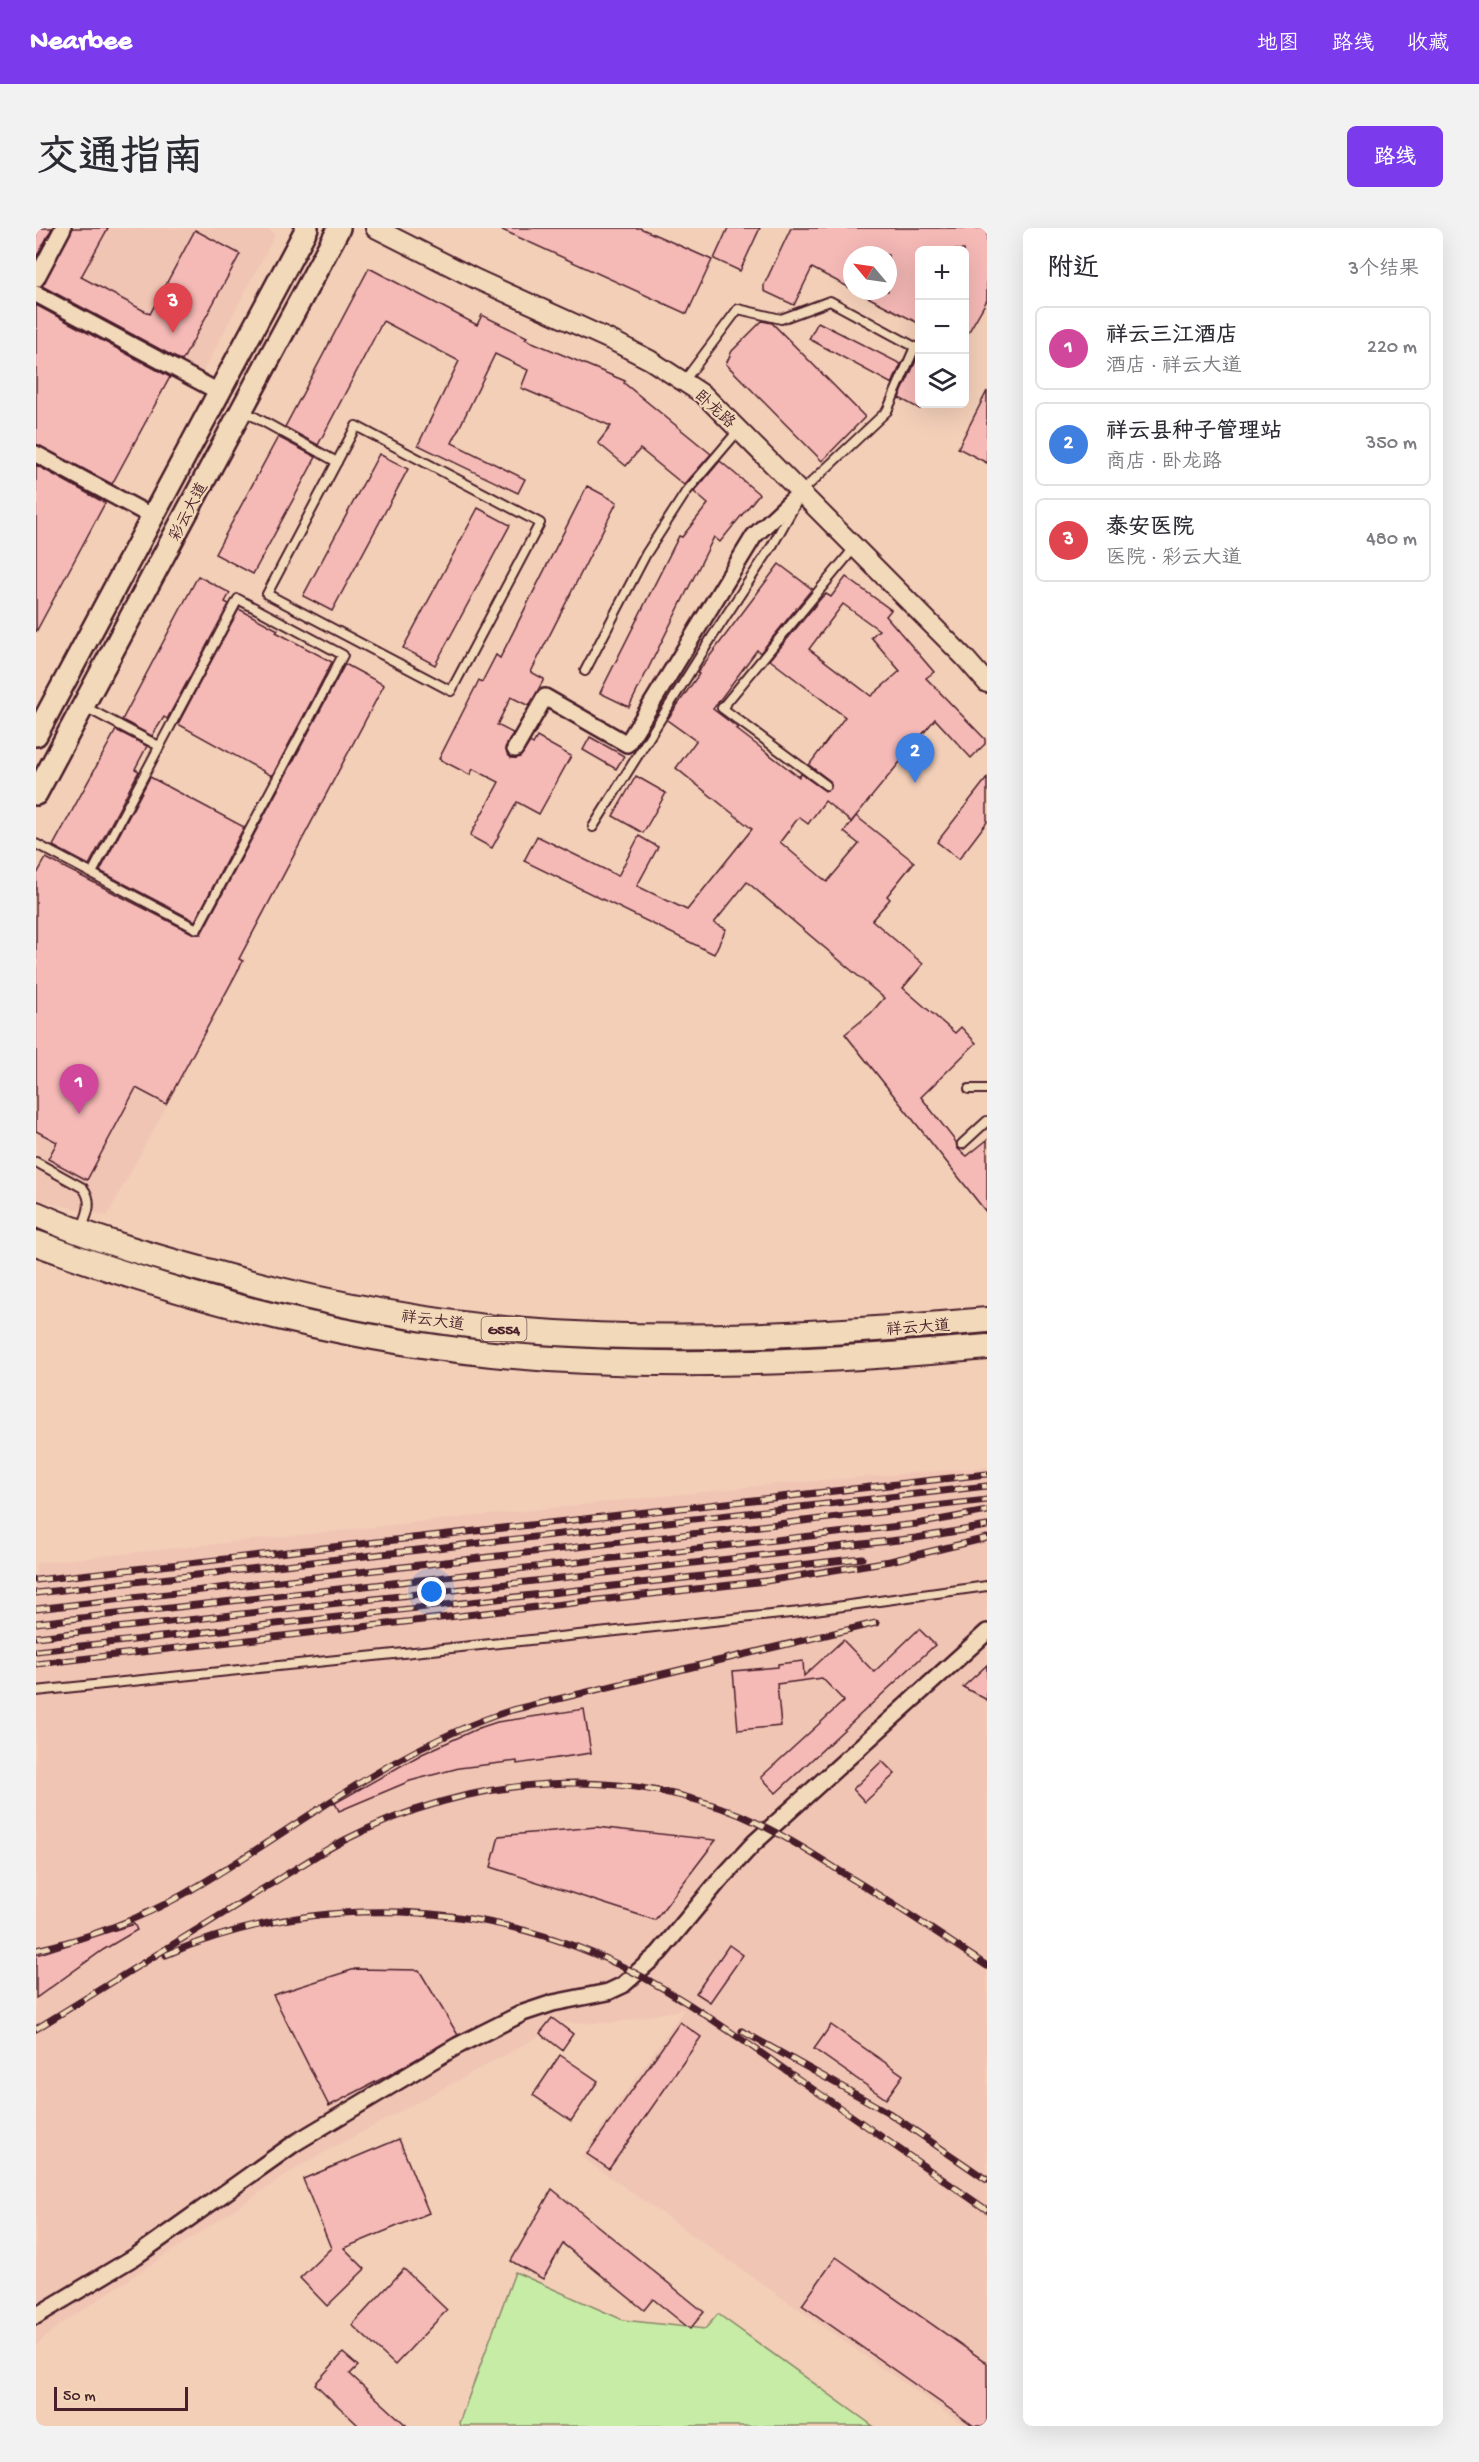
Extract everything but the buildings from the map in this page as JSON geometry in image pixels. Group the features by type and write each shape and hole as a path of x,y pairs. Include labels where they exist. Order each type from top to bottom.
{"highway":[{"name":"祥云大道","path":"36,1214 183,1265 273,1289 404,1315 516,1330 608,1335 693,1336 866,1329 987,1320"},
{"name":"祥云大道","path":"36,1243 165,1287 256,1312 354,1334 491,1354 607,1362 693,1363 845,1358 987,1347"}],"main road":[{"name":"彩云大道","path":"36,735 307,228"},
{"name":"彩云大道","path":"36,794 339,228"}],"street":[{"path":"36,279 63,228"},
{"name":"卧龙路","path":"375,228 476,279 616,343 684,381 704,395 965,658 987,683"},
{"path":"36,294 219,392"},
{"path":"36,454 153,517"},
{"path":"515,749 544,697 627,744 754,536 801,492"},
{"path":"38,2318 136,2256 295,2143 457,2046 523,2013 553,2003 608,1992 630,1979 658,1953 754,1843 987,1632"}],"lane":[{"path":"593,827 772,546 801,492 887,411 915,347 830,301 781,319 738,309 684,381"},
{"path":"242,410 338,462"},
{"path":"356,426 540,523 451,691 267,594 338,462 356,426"},
{"path":"585,671 646,554 686,492 740,430"},
{"path":"826,785 722,708 855,547"},
{"path":"36,844 197,929 343,655 238,598 92,873"},
{"path":"83,706 159,746"},
{"path":"969,1089 987,1089"},
{"path":"962,1144 987,1121"},
{"path":"36,1162 87,1192 90,1199 89,1208 81,1231"},
{"path":"36,1691 800,1612 987,1586"}],"shaded area":[{"path":"74,228 268,228 275,235 201,376 42,291"},
{"path":"88,874 246,959 107,1216 36,1200 36,972"},
{"path":"987,1467 987,2426 965,2426 581,2157 684,2009 614,2023 564,2023 305,2163 60,2325 36,2345 36,1563 776,1484"}],"green space":[{"path":"515,2272 623,2320 705,2329 718,2314 873,2426 460,2426 459,2423"}],"railway":[{"path":"36,1580 987,1474"},
{"path":"36,1593 987,1486"},
{"path":"36,1609 987,1500"},
{"path":"36,1623 917,1524 987,1511"},
{"path":"36,1637 916,1538 987,1526"},
{"path":"36,1664 766,1581 890,1561 987,1538"},
{"path":"36,1651 862,1558"},
{"path":"36,1950 112,1927 167,1903 224,1870 343,1793 425,1746 468,1726 512,1710 876,1623"},
{"path":"36,2029 321,1853 370,1828 420,1808 473,1794 526,1786 580,1783 634,1787 688,1798 740,1815 807,1851 900,1908 987,1966"},
{"path":"166,1955 219,1936 273,1922 328,1914 384,1912 440,1915 495,1924 549,1938 602,1957 673,1994 987,2210"},
{"path":"742,2031 889,2113 987,2180"}],"place":[{"name":"泰安医院","path":"173,333"},
{"name":"祥云县种子管理站","path":"915,783"},
{"name":"祥云三江酒店","path":"79,1114"}]}
